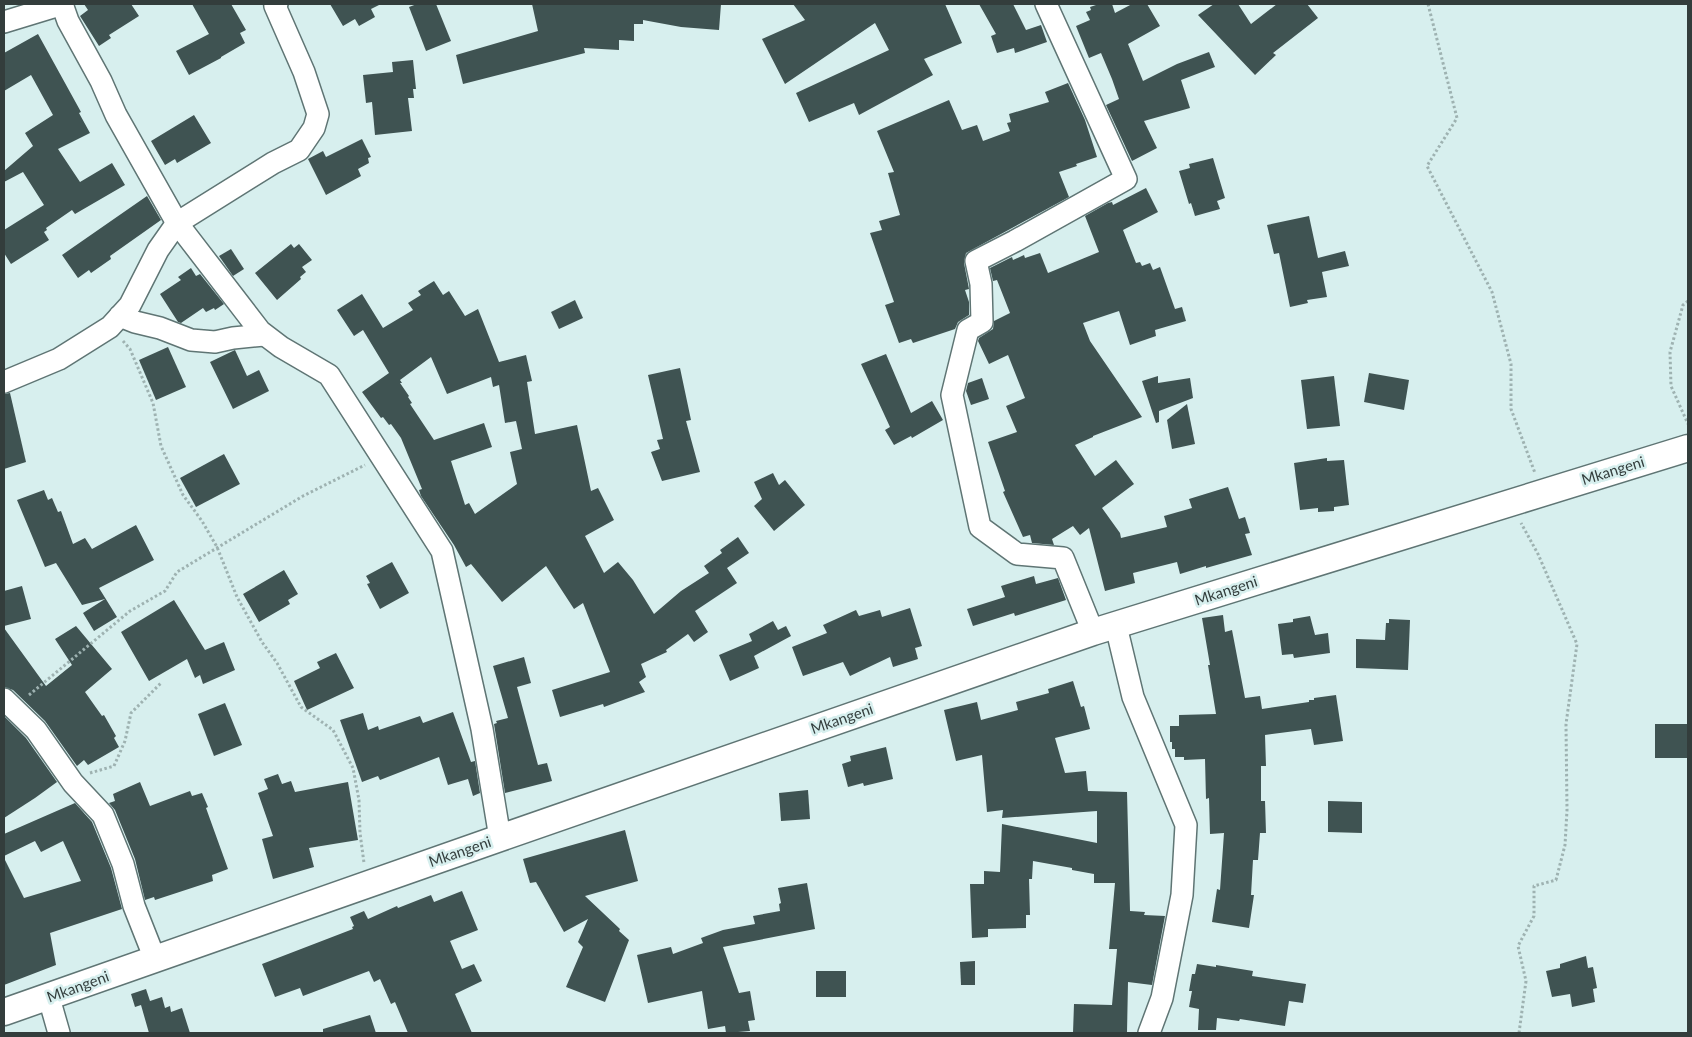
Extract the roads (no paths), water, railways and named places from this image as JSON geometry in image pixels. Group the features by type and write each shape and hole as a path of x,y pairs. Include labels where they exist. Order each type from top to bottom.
{"street":[{"path":"4,22 62,4 68,21 101,81 116,115 177,223 260,331 281,347 329,375 442,551 482,729 500,838"},
{"path":"4,382 59,359 115,322 130,305 158,250 177,223 273,163 299,150 314,128 318,114 304,72 272,4"},
{"path":"1046,4 1126,179 1015,241 976,260 981,284 982,322 968,330 952,395 980,527 1017,554 1063,558 1105,629 1186,825 1182,895 1162,998 1149,1033"},
{"path":"115,322 135,322 160,328 191,340 215,342 264,335"},
{"name":"Mkangeni","path":"4,1012 366,884 1105,629 1688,448"},
{"path":"8,704 36,730 73,783 102,815 123,864 134,906 151,949 153,960"},
{"path":"48,998 59,1033"}]}
